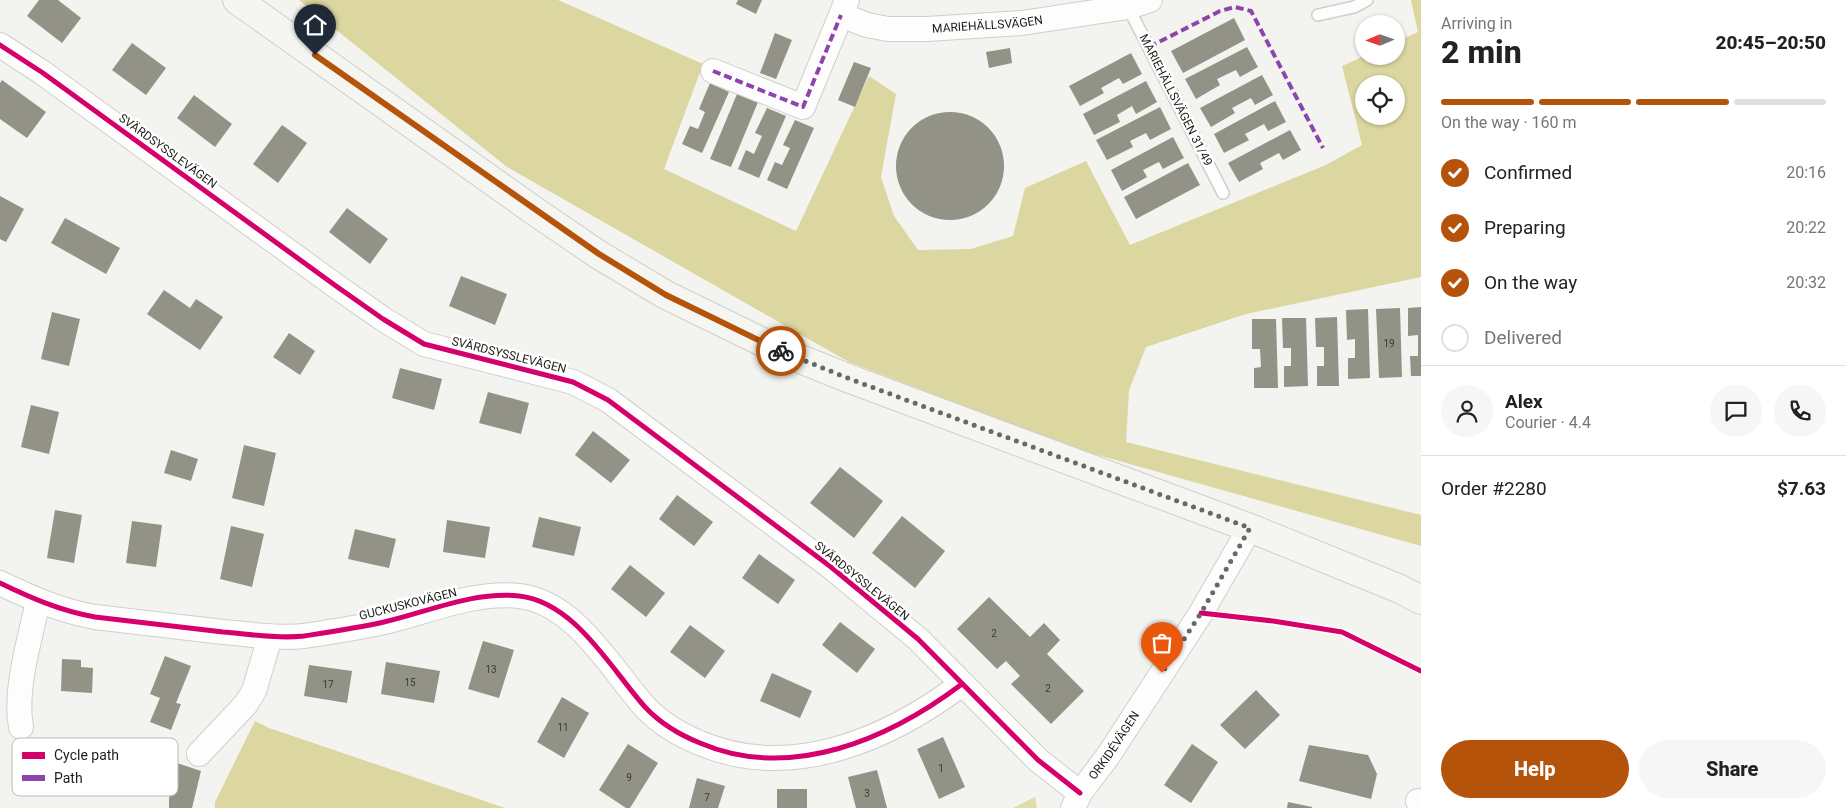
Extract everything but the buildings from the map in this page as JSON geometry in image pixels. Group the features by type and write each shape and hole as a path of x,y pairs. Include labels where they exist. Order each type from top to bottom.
{"main road":[{"path":"237,0 533,210 599,254 666,295 783,352 850,379 1250,528 1400,589 1421,600"},
{"path":"1340,566 1421,620"}],"street":[{"name":"MARIEHÄLLSVÄGEN","path":"844,8 867,25 888,29 927,29 1022,22 1139,3"},
{"path":"713,71 804,107 844,8"},
{"name":"SVÄRDSYSSLEVÄGEN","path":"0,46 102,115 336,286 383,319 424,344 572,382 608,400 831,567 918,639 1076,800"},
{"name":"ORKIDÉVÄGEN","path":"1076,800 1139,710 1201,613 1250,528"},
{"name":"GUCKUSKOVÄGEN","path":"0,583 38,601 70,612 95,617 270,637 301,636 347,629 384,622 472,599 495,596 520,596 540,601 564,615 575,625 647,708 681,735 732,755 758,758 814,756 842,748 900,724 933,706 962,684"},
{"path":"21,727 18,712 19,693 38,601"},
{"path":"199,754 246,704 254,691 270,637"}],"lane":[{"path":"1318,15 1354,7 1368,0"},
{"name":"MARIEHÄLLSVÄGEN 31/49","path":"1139,3 1223,194"}],"shaded area":[{"path":"299,0 558,0 703,64 664,169 796,231 869,76 896,94 881,177 894,216 918,250 971,249 1013,236 1025,188 1086,161 1130,245 1326,165 1362,145 1357,125 1405,125 1405,75 1355,75 1355,117 1342,66 1355,60 1355,65 1405,65 1405,38 1418,32 1411,0 1421,0 1421,277 1246,314 1146,347 1129,390 1126,442 1421,515 1421,546 1073,448 849,362 507,167"},
{"path":"255,721 269,728 505,808 215,808 215,802"},
{"path":"1035,797 1037,808 1013,808"}],"marked path":[{"path":"1149,47 1220,11 1235,7 1251,11 1323,148"},
{"path":"713,71 803,107 841,15"}],"cycle path":[{"path":"0,45 43,73 336,286 383,319 424,344 573,382 608,400 831,567 918,639 1038,760 1080,793"},
{"path":"0,583 46,603 95,617 284,637 304,636 374,624 468,599 502,595 519,596 539,601 558,611 575,624 605,657 645,707 671,728 700,743 734,754 769,758 804,756 838,749 871,737 903,722 934,704 962,684"},
{"path":"1201,613 1273,621 1342,632 1421,671"}],"way so far":[{"path":"781,351 850,379 1250,528 1201,613 1162,673"}],"route":[{"path":"315,55 533,210 599,254 666,295 781,351"}]}
